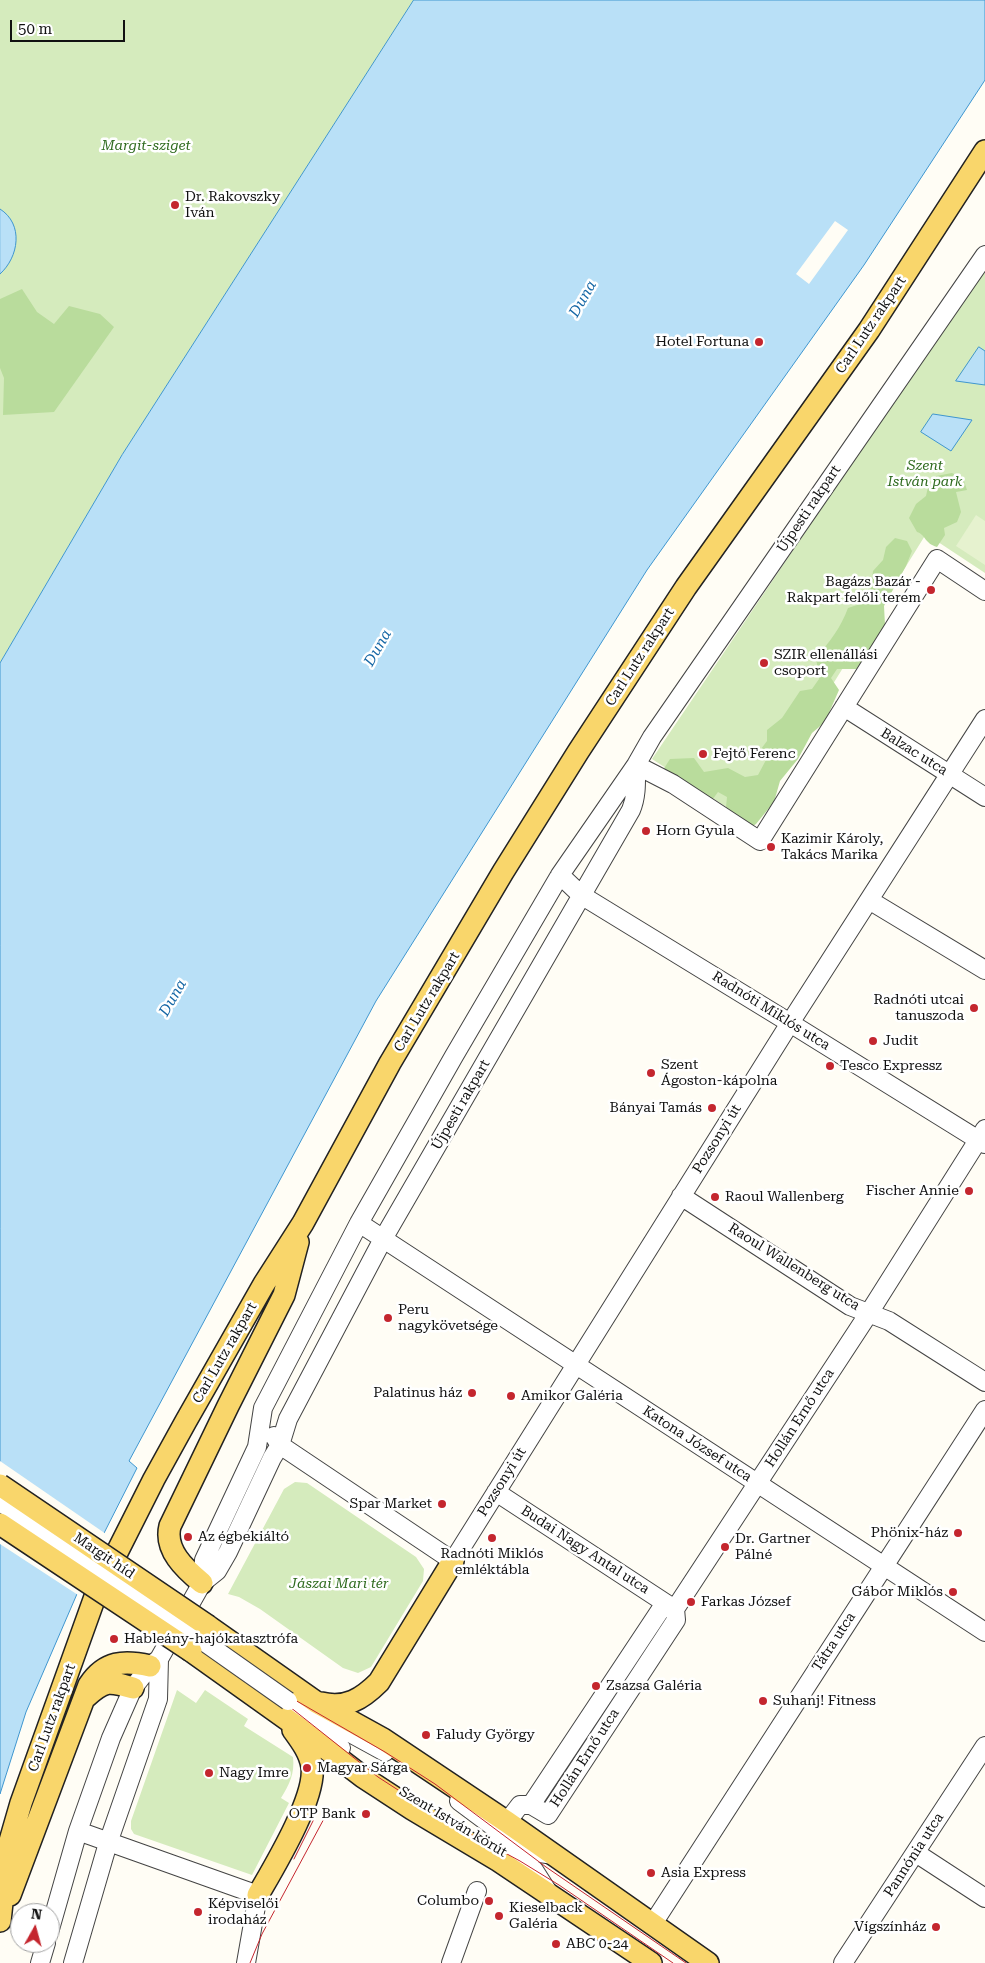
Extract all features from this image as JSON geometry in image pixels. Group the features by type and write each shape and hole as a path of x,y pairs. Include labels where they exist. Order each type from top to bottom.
{"main road":[{"name":"Carl Lutz rakpart","path":"0,1920 8,1848 18,1812 96,1594 154,1479 186,1421 264,1284 303,1223 390,1063 498,880 578,752 686,587 869,330 985,151"},
{"path":"202,1583 178,1560 173,1552 169,1540 170,1526 284,1295 303,1223"},
{"name":"Margit híd","path":"0,1485 208,1626 316,1702 328,1730"},
{"name":"Margit híd","path":"0,1524 191,1651 284,1707"},
{"path":"258,1895 308,1798 312,1779 328,1730 380,1682 453,1562"},
{"path":"0,1920 16,1883 82,1701 94,1676 114,1664 129,1662 155,1663"},
{"path":"82,1701 99,1686 105,1684 116,1683 133,1688"},
{"path":"284,1707 298,1736 328,1730"},
{"name":"Szent István körút","path":"328,1730 383,1739 554,1855 708,1963"},
{"name":"Szent István körút","path":"328,1730 362,1777 499,1860 651,1963"}],"street":[{"name":"Újpesti rakpart","path":"263,1408 359,1223 560,875 985,254"},
{"path":"636,765 673,784 760,841 936,559 985,591"},
{"name":"Balzac utca","path":"844,707 985,796"},
{"name":"Pozsonyi út","path":"453,1562 790,1023 985,719"},
{"name":"Újpesti rakpart","path":"280,1446 288,1419 383,1239 634,801 636,765"},
{"name":"Radnóti Miklós utca","path":"560,875 581,895 983,1138"},
{"path":"869,900 955,959 985,970"},
{"name":"Hollán Ernő utca","path":"506,1822 520,1805 531,1804 548,1815 676,1620 670,1606 758,1484 983,1138"},
{"name":"Raoul Wallenberg utca","path":"681,1196 850,1306 888,1321 985,1382"},
{"name":"Katona József utca","path":"359,1223 985,1632"},
{"path":"202,1583 204,1560 257,1447 263,1408"},
{"path":"263,1408 269,1427 280,1446 453,1562"},
{"name":"Tátra utca","path":"652,1925 985,1410"},
{"path":"57,1903 78,1831 111,1738 133,1688 155,1663 202,1583 217,1572 272,1458 280,1446"},
{"name":"Budai Nagy Antal utca","path":"496,1492 670,1606"},
{"name":"Margit híd","path":"0,1502 129,1589 284,1707 328,1730"},
{"name":"Margit híd","path":"129,1589 208,1626"},
{"name":"Margit híd","path":"129,1589 191,1651"},
{"path":"73,1963 108,1843 158,1698 155,1663"},
{"name":"Szent István körút","path":"328,1730 385,1752 435,1784 526,1851 554,1855"},
{"name":"Pannónia utca","path":"843,1963 985,1746"},
{"path":"78,1831 258,1895 246,1963"},
{"path":"916,1852 985,1898"},
{"path":"451,1963 477,1891"}],"green space":[{"name":"Margit-sziget","path":"0,0 414,0 122,455 0,663"},
{"name":"Szent István park","path":"985,266 985,573 926,534 748,821 652,759"},
{"path":"22,289 37,312 54,324 69,306 100,314 114,327 54,412 3,415 4,378 0,368 0,299"},
{"path":"952,473 963,478 967,490 956,492 961,512 957,522 944,528 945,535 937,547 917,532 909,518 916,504 926,496 928,487 936,476"},
{"path":"976,515 985,521 985,565 956,546"},
{"path":"895,538 907,541 912,551 884,606 885,625 858,669 837,669 831,678 839,690 825,722 812,733 798,759 780,781 774,802 756,824 750,828 733,818 726,807 727,797 718,792 710,803 663,770 670,759 694,758 704,772 728,768 745,777 758,775 766,760 761,749 767,741 767,730 782,718 800,691 812,689 819,679 816,657 835,634 848,608 869,601 873,571 883,560 886,547"},
{"name":"Jászai Mari tér","path":"295,1482 307,1483 416,1557 424,1569 423,1581 371,1667 358,1673 343,1668 260,1609 239,1597 228,1594 284,1489"},
{"path":"177,1690 196,1703 205,1690 248,1719 244,1726 293,1757 291,1779 281,1798 289,1803 252,1875 134,1834 131,1829 131,1821"}],"water":[{"name":"Duna","path":"414,0 985,0 985,80 864,265 647,570 376,1001 129,1461 137,1468 99,1543 26,1712 0,1794 0,663 122,455"},
{"path":"0,209 8,215 13,223 16,241 11,259 0,274"},
{"path":"979,347 985,351 985,385 956,381"},
{"path":"933,414 972,420 951,451 921,432"}],"pier":[{"path":"835,221 848,230 809,284 796,274"},
{"path":"0,1461 106,1534 78,1595 0,1544"}],"tram line":[{"path":"0,1495 295,1700 385,1752 435,1784 546,1867 686,1963"},
{"path":"0,1508 127,1593 290,1707 378,1777 446,1821 520,1861 559,1885 673,1963"},
{"path":"250,1963 262,1934 326,1815"},
{"path":"294,1859 314,1819"}],"place":[{"name":"Dr. Rakovszky Iván","path":"175,205"},
{"name":"Hotel Fortuna","path":"759,342"},
{"name":"Bagázs Bazár - Rakpart felőli terem","path":"931,590"},
{"name":"SZIR ellenállási csoport","path":"764,663"},
{"name":"Fejtő Ferenc","path":"703,754"},
{"name":"Horn Gyula","path":"646,831"},
{"name":"Kazimir Károly, Takács Marika","path":"771,847"},
{"name":"Radnóti utcai tanuszoda","path":"974,1008"},
{"name":"Judit","path":"873,1041"},
{"name":"Tesco Expressz","path":"830,1066"},
{"name":"Szent Ágoston-kápolna","path":"651,1073"},
{"name":"Bányai Tamás","path":"712,1108"},
{"name":"Fischer Annie","path":"969,1191"},
{"name":"Raoul Wallenberg","path":"715,1197"},
{"name":"Peru nagykövetsége","path":"388,1318"},
{"name":"Palatinus ház","path":"472,1393"},
{"name":"Amikor Galéria","path":"511,1396"},
{"name":"Spar Market","path":"442,1504"},
{"name":"Phönix-ház","path":"958,1533"},
{"name":"Az égbekiáltó","path":"188,1537"},
{"name":"Radnóti Miklós emléktábla","path":"492,1538"},
{"name":"Dr. Gartner Pálné","path":"725,1547"},
{"name":"Gábor Miklós","path":"953,1592"},
{"name":"Farkas József","path":"691,1602"},
{"name":"Hableány-hajókatasztrófa","path":"114,1639"},
{"name":"Zsazsa Galéria","path":"596,1686"},
{"name":"Suhanj! Fitness","path":"763,1701"},
{"name":"Faludy György","path":"426,1735"},
{"name":"Magyar Sárga","path":"307,1768"},
{"name":"Nagy Imre","path":"209,1773"},
{"name":"OTP Bank","path":"366,1814"},
{"name":"Asia Express","path":"651,1873"},
{"name":"Columbo","path":"489,1901"},
{"name":"Képviselői irodaház","path":"198,1912"},
{"name":"Kieselback Galéria","path":"499,1916"},
{"name":"Vígszínház","path":"936,1927"},
{"name":"ABC 0-24","path":"556,1944"}]}
